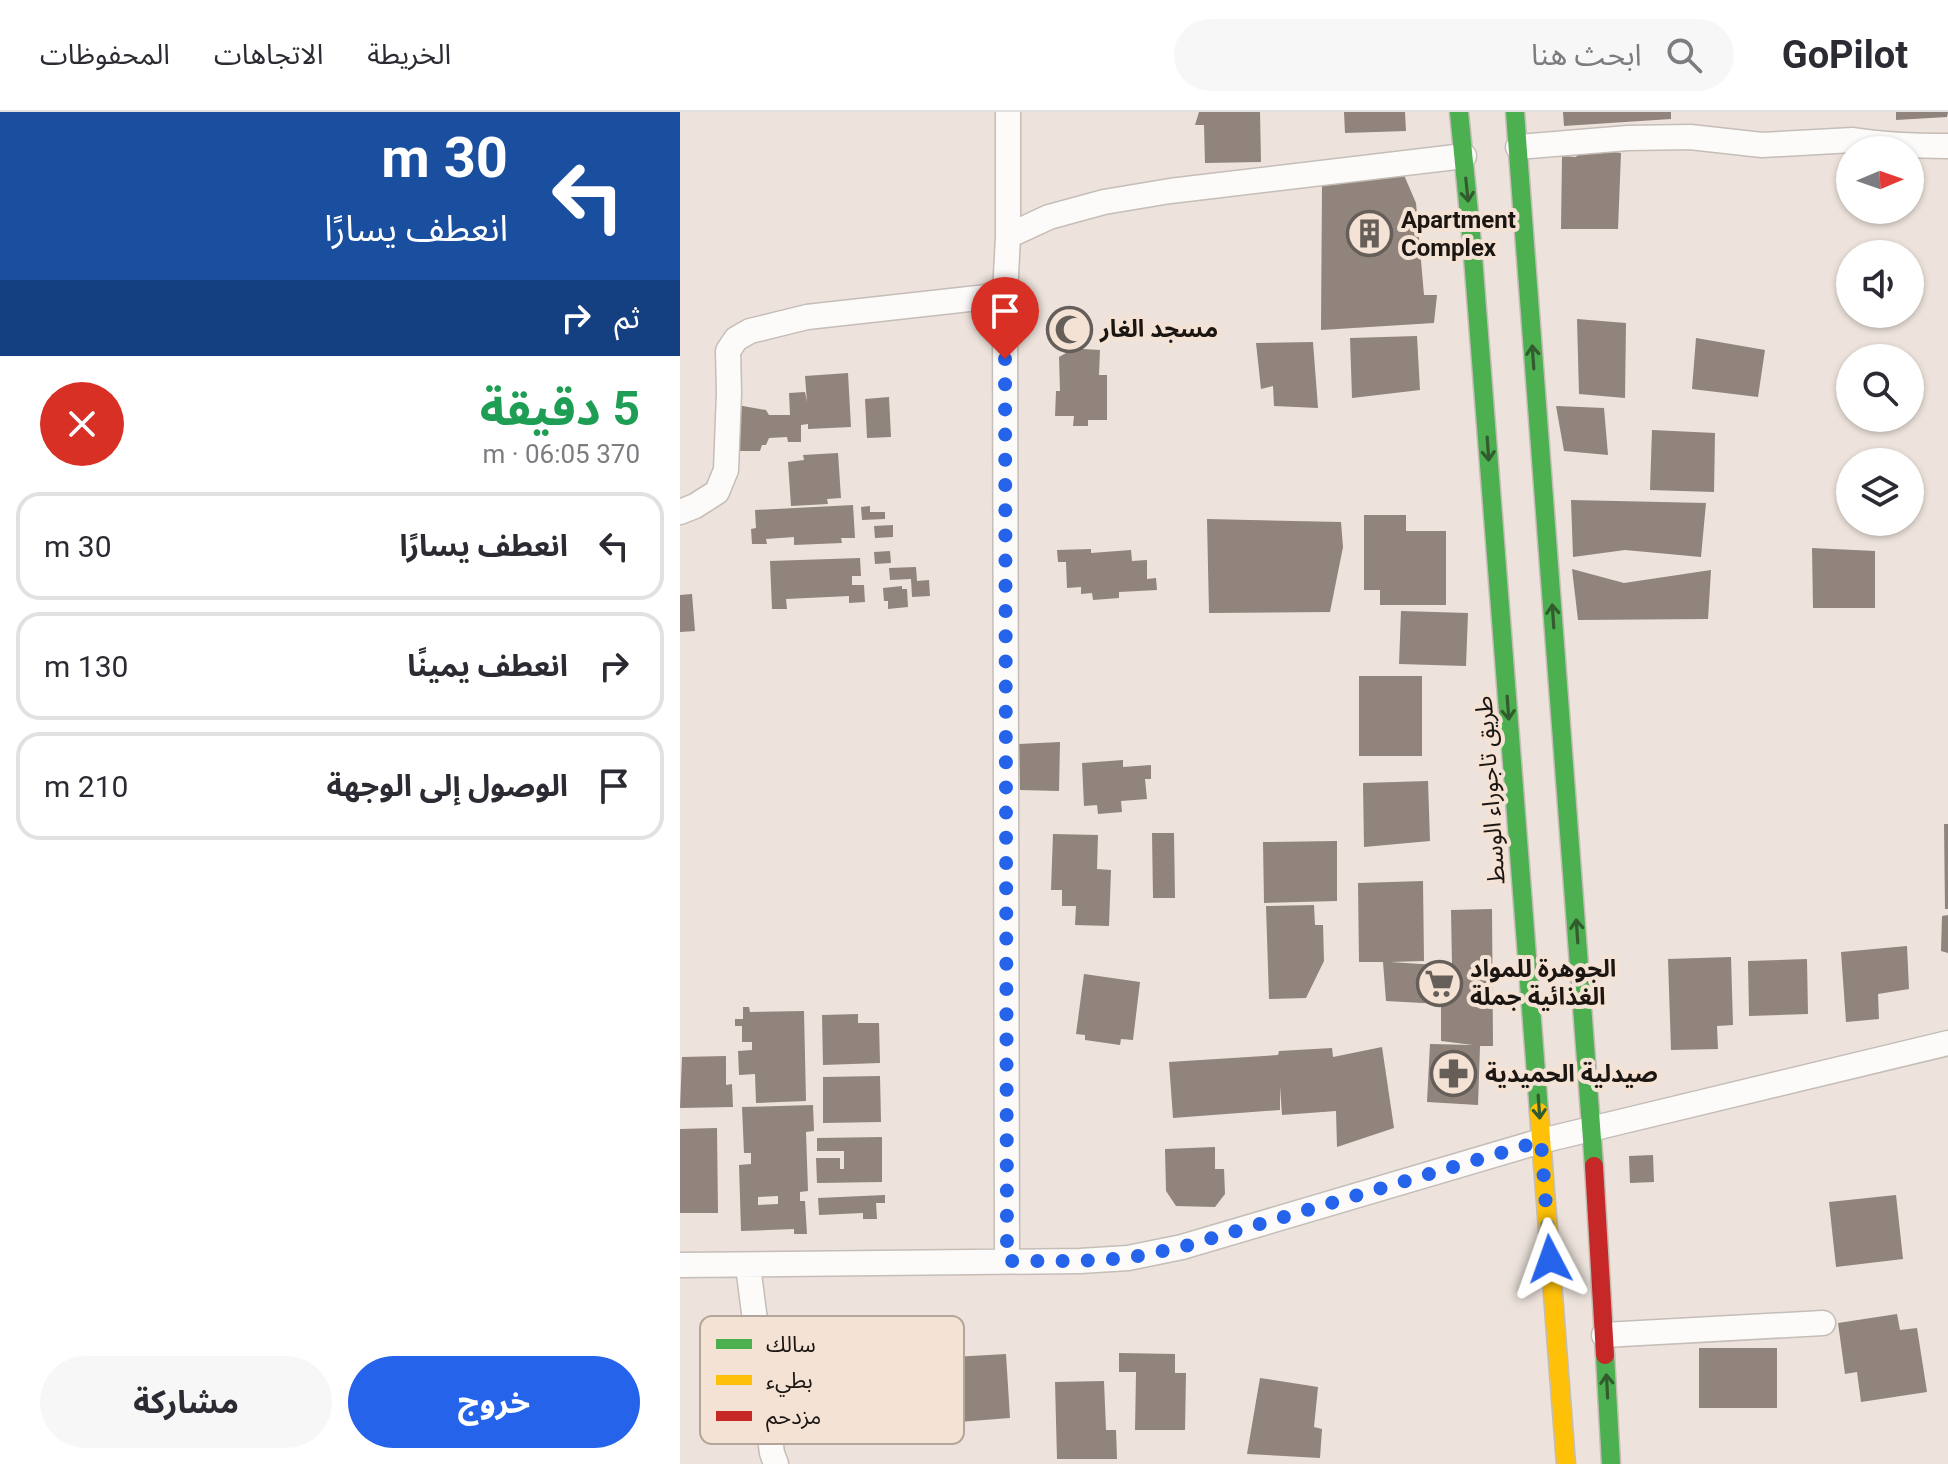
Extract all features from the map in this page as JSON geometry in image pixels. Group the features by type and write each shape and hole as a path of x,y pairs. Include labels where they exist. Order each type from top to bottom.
{"main road":[{"name":"طريق تاجوراء الوسط","path":"1459,112 1477,307 1566,1464"},
{"path":"1515,112 1592,1128 1611,1464"}],"street":[{"path":"1007,1261 1005,295 1008,112"},
{"path":"1518,147 1628,138 1690,137 1762,145 1853,140 1893,145 1948,146"},
{"path":"1008,236 1049,217 1104,202 1170,191 1464,156"},
{"path":"680,512 717,492 726,470 728,351 736,339 750,331 807,317 1005,295"},
{"path":"680,1265 1128,1258 1182,1247 1541,1141 1948,1043"},
{"path":"748,1266 754,1316"},
{"path":"1604,1335 1823,1323"},
{"path":"771,1444 776,1464"}],"building":[{"path":"1199,112 1260,112 1261,162 1205,163 1204,125 1195,125"},
{"path":"1344,112 1405,112 1406,131 1345,133"},
{"path":"1563,112 1671,112 1671,119 1564,126"},
{"path":"1896,112 1948,112 1947,117 1896,120"},
{"path":"1592,149 1621,153 1618,229 1561,229 1562,156 1576,157"},
{"name":"Apartment Complex","path":"1404,175 1416,203 1424,295 1437,295 1434,323 1321,330 1322,185"},
{"path":"1577,319 1626,323 1625,398 1579,394"},
{"path":"1417,336 1420,390 1352,398 1350,338"},
{"path":"1696,338 1765,350 1758,397 1692,389"},
{"path":"1313,342 1318,408 1274,406 1273,386 1261,389 1256,343"},
{"path":"1067,348 1100,350 1099,375 1107,375 1107,420 1088,420 1088,426 1073,426 1074,416 1055,416 1056,391 1060,391 1059,357 1066,353"},
{"path":"848,373 851,427 808,429 808,424 801,425 801,442 788,442 787,437 769,438 760,451 736,451 737,405 766,410 769,415 790,415 789,393 805,392 807,402 805,376"},
{"path":"889,397 891,437 867,438 865,399"},
{"path":"1556,406 1604,408 1608,455 1564,451"},
{"path":"1652,430 1715,433 1714,492 1650,490"},
{"path":"838,453 841,498 827,499 828,504 791,506 788,462 804,460 803,455"},
{"path":"1571,500 1706,503 1701,557 1625,550 1573,557"},
{"path":"853,505 855,538 841,538 842,543 794,545 794,537 766,539 767,544 752,544 751,529 756,528 755,510"},
{"path":"870,506 870,512 885,512 885,519 862,520 861,507"},
{"path":"1364,515 1406,515 1406,531 1446,531 1446,605 1380,605 1380,590 1364,590"},
{"path":"1207,519 1341,522 1343,547 1330,612 1209,613"},
{"path":"893,525 893,537 875,538 874,526"},
{"path":"1812,548 1875,551 1875,608 1813,608"},
{"path":"1091,549 1091,553 1131,550 1132,561 1147,560 1147,579 1156,578 1157,590 1119,592 1119,598 1093,600 1092,593 1081,594 1081,587 1067,588 1066,562 1058,562 1057,550"},
{"path":"890,551 891,563 875,564 874,552"},
{"path":"860,558 861,576 852,576 852,585 864,585 865,602 849,603 849,596 786,599 787,609 772,609 770,561"},
{"path":"916,567 917,581 929,580 930,596 912,597 911,579 890,580 889,568"},
{"path":"1572,569 1624,583 1711,570 1708,619 1578,620"},
{"path":"902,586 902,589 907,589 908,607 888,609 883,588"},
{"path":"692,594 695,631 680,632 680,595"},
{"path":"1401,611 1468,613 1466,666 1399,664"},
{"path":"1359,676 1422,676 1422,756 1359,756"},
{"path":"1060,742 1059,791 1020,790 1019,744"},
{"path":"1123,760 1123,767 1151,765 1151,779 1145,779 1147,799 1121,801 1122,812 1098,814 1097,805 1084,806 1082,763"},
{"path":"1428,781 1430,841 1364,847 1363,783"},
{"path":"1944,824 1948,824 1948,909 1945,909"},
{"path":"1152,833 1174,833 1175,898 1153,898"},
{"path":"1053,834 1098,835 1097,869 1111,870 1109,926 1075,925 1076,906 1062,906 1062,890 1051,890"},
{"path":"1337,841 1337,901 1264,903 1263,842"},
{"path":"1423,881 1424,961 1390,962 1452,966 1451,910 1492,909 1493,1046 1480,1046 1478,1105 1427,1102 1430,1044 1473,1045 1441,1041 1441,1004 1386,1001 1383,962 1359,962 1358,883"},
{"path":"1314,905 1315,925 1323,925 1324,961 1306,998 1269,999 1266,906"},
{"path":"1948,915 1948,953 1941,951 1942,916"},
{"path":"1907,946 1909,989 1878,994 1879,1019 1846,1022 1841,952"},
{"path":"1731,957 1733,1025 1717,1026 1718,1049 1671,1050 1668,959"},
{"path":"1807,959 1808,1014 1749,1016 1748,961"},
{"path":"1084,974 1140,982 1133,1040 1121,1039 1120,1045 1085,1040 1085,1035 1076,1034"},
{"path":"743,1007 749,1007 750,1012 804,1011 806,1101 756,1103 755,1074 739,1075 738,1051 752,1050 752,1042 742,1042 742,1026 735,1026 735,1019 743,1019"},
{"path":"858,1014 858,1023 879,1023 880,1063 823,1065 822,1015"},
{"path":"1382,1047 1394,1128 1337,1147 1336,1111 1282,1115 1280,1086 1280,1110 1173,1118 1169,1062 1332,1048 1333,1057"},
{"path":"726,1056 726,1085 732,1084 733,1107 680,1108 682,1057"},
{"path":"880,1076 881,1122 823,1123 823,1077"},
{"path":"813,1105 814,1131 806,1132 808,1191 800,1192 800,1201 805,1201 807,1234 794,1234 794,1229 741,1231 739,1165 751,1164 751,1153 744,1153 742,1107","holes":["778,1196 778,1204 758,1205 758,1197"]},
{"path":"717,1128 718,1213 680,1213 680,1129"},
{"path":"882,1137 882,1182 817,1183 816,1158 840,1158 840,1169 844,1169 844,1151 817,1151 817,1138"},
{"path":"1215,1147 1215,1169 1224,1169 1225,1194 1215,1207 1176,1206 1166,1191 1165,1149"},
{"path":"1653,1155 1654,1182 1630,1183 1629,1156"},
{"path":"885,1195 885,1203 876,1203 877,1219 863,1219 863,1213 819,1215 818,1198"},
{"path":"1896,1195 1903,1259 1836,1267 1829,1202"},
{"path":"1897,1314 1900,1330 1917,1328 1927,1392 1861,1402 1857,1372 1845,1374 1838,1323"},
{"path":"1699,1348 1777,1348 1777,1408 1699,1408"},
{"path":"1119,1353 1175,1354 1175,1373 1186,1373 1185,1430 1135,1430 1136,1372 1119,1372"},
{"path":"1006,1354 1010,1418 964,1422 964,1356"},
{"path":"1260,1378 1318,1387 1314,1427 1322,1429 1320,1458 1247,1454"},
{"path":"1104,1381 1106,1430 1116,1430 1117,1459 1057,1459 1055,1382"}],"traffic: fast":[{"path":"1459,112 1472,244 1539,1112"},
{"path":"1515,112 1594,1166"},
{"path":"1605,1355 1611,1464"}],"traffic: slow":[{"path":"1539,1112 1566,1464"}],"traffic: jam":[{"path":"1594,1166 1605,1355"}],"place":[{"name":"Apartment Complex","path":"1370,234"},
{"name":"مسجد الغار","path":"1069,329"},
{"name":"الجوهرة للمواد الغذائية جملة","path":"1439,983"},
{"name":"صيدلية الحميدية","path":"1454,1074"}],"route":[{"path":"1005,359 1007,1261 1128,1258 1182,1247 1541,1141 1550,1259"}]}
